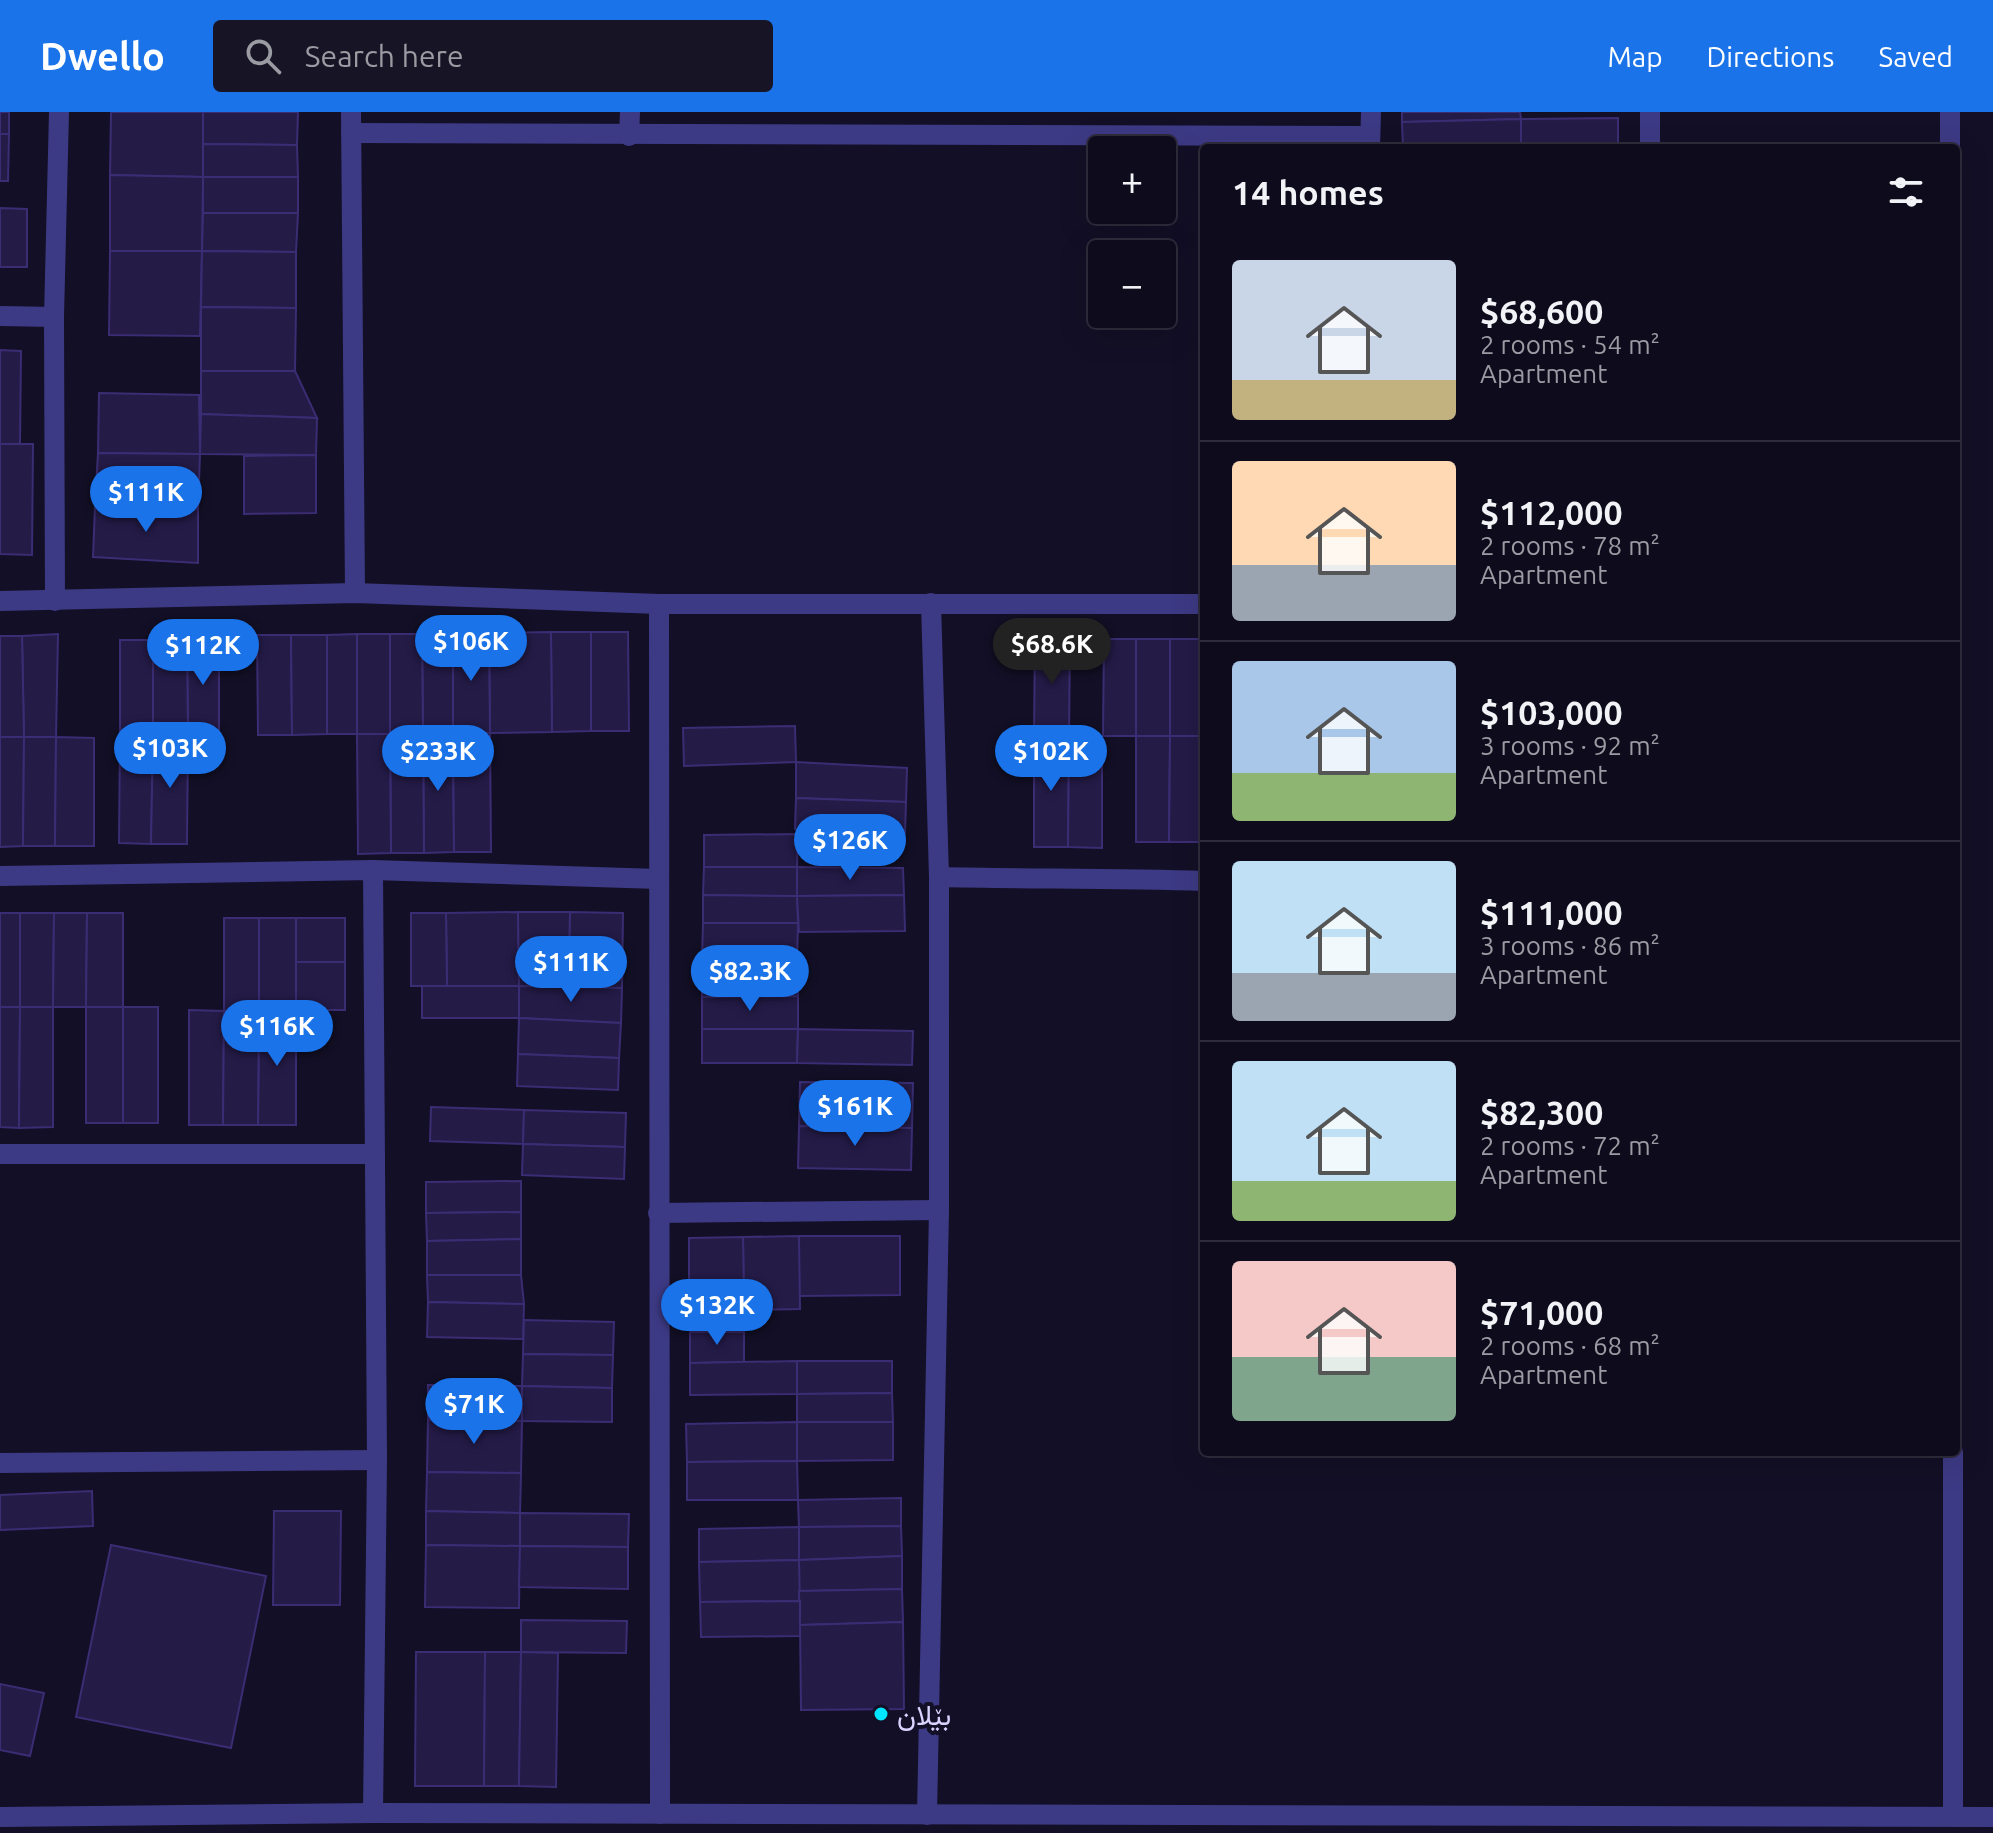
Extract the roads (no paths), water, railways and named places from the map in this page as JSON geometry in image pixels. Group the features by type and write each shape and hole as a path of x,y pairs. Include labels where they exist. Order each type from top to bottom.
{"street":[{"path":"55,601 54,317 59,112"},
{"path":"351,112 355,593"},
{"path":"629,136 630,112"},
{"path":"351,133 1370,142 1371,112"},
{"path":"1650,112 1650,144"},
{"path":"1950,112 1950,144"},
{"path":"0,316 54,317"},
{"path":"0,601 355,593 659,604 1200,604"},
{"path":"927,1815 939,1210 939,877 931,603"},
{"path":"659,604 660,1814"},
{"path":"0,876 373,870 658,879"},
{"path":"373,870 377,1460 373,1813"},
{"path":"939,877 1060,880 1109,877 1200,881"},
{"path":"0,1154 375,1154"},
{"path":"658,1213 939,1210"},
{"path":"1953,1456 1953,1817"},
{"path":"0,1463 377,1460"},
{"path":"0,1817 373,1813 1993,1817"}],"place":[{"name":"بێلان","path":"881,1714"}]}
